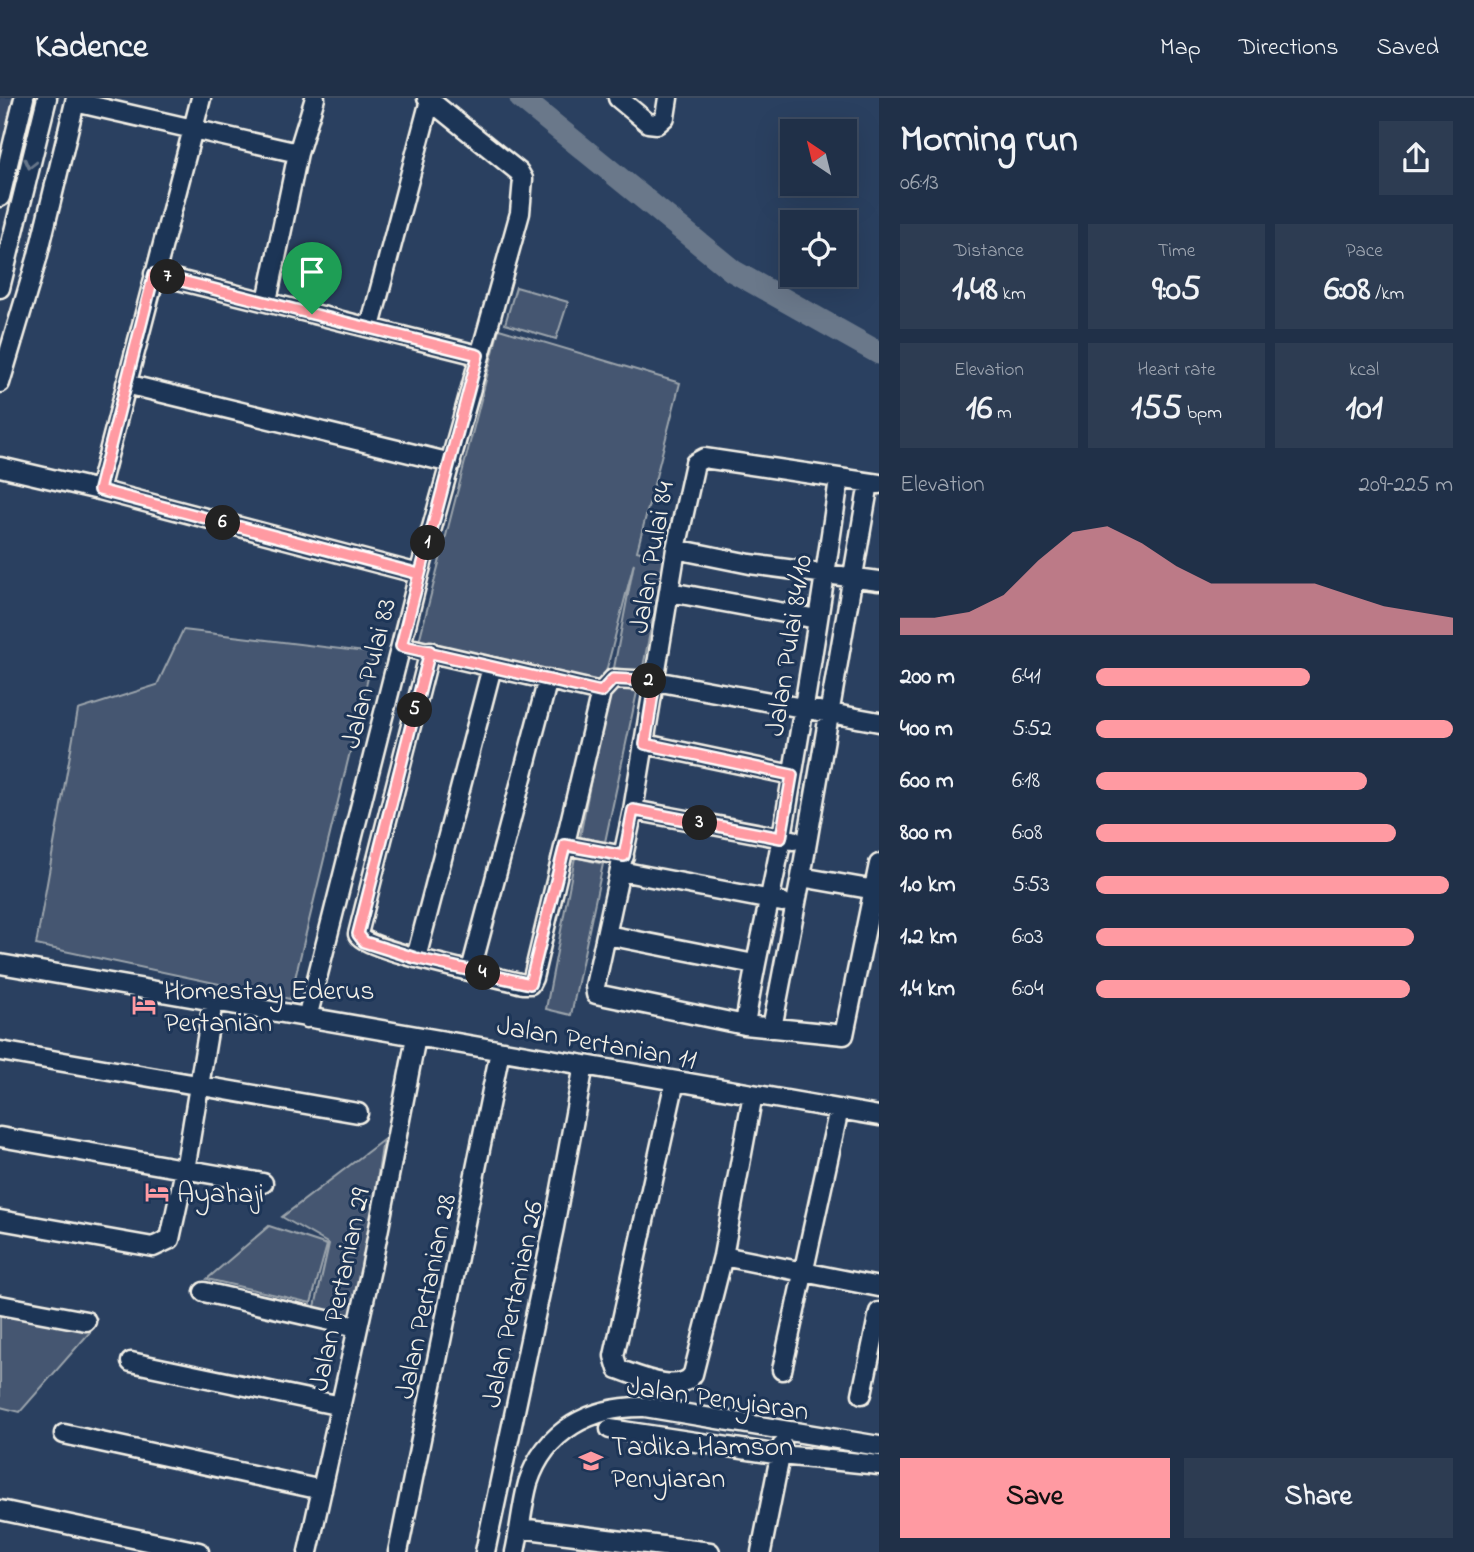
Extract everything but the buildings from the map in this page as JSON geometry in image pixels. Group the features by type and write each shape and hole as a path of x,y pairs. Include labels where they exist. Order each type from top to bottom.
{"street":[{"path":"0,197 24,98"},
{"path":"0,288 47,98"},
{"path":"99,490 201,98"},
{"path":"267,301 298,153 316,98"},
{"path":"618,98 648,123 657,124 665,117 668,98"},
{"path":"370,327 429,99"},
{"name":"Jalan Pulai 83","path":"307,1018 419,574 478,355 520,213 523,179 501,156 429,99"},
{"path":"0,383 37,259 76,100 192,131 298,153"},
{"path":"154,274 478,355"},
{"path":"126,384 451,463"},
{"name":"Jalan Pulai 84","path":"745,1024 596,994 645,744 688,485 698,460 704,458 839,479"},
{"path":"0,467 99,490 419,574"},
{"path":"772,1028 874,484 839,479"},
{"name":"Jalan Pulai 84/10","path":"745,1024 754,964 770,900 804,709 839,479"},
{"path":"676,549 825,576 879,581"},
{"path":"670,592 817,619"},
{"path":"401,646 601,692"},
{"path":"430,651 358,934 364,942 415,958 530,984 601,692 613,679 655,681 879,722"},
{"path":"415,958 492,667"},
{"path":"471,970 548,679"},
{"path":"645,744 792,775"},
{"path":"633,810 807,842"},
{"path":"565,845 622,863 796,904"},
{"path":"745,1024 844,1035 879,864"},
{"path":"801,877 875,890"},
{"path":"607,935 754,964"},
{"name":"Jalan Pertanian 11","path":"0,964 879,1116"},
{"path":"0,1220 153,1247 170,1239 186,1170 213,1002"},
{"name":"Jalan Pertanian 29","path":"308,1552 341,1406 416,1037"},
{"path":"0,1051 358,1113"},
{"name":"Jalan Pertanian 28","path":"398,1552 499,1051"},
{"name":"Jalan Pertanian 26","path":"485,1552 554,1227 584,1065"},
{"path":"675,1081 615,1365 618,1369 650,1379 680,1384 689,1381 694,1374 723,1256 753,1094"},
{"path":"782,1370 839,1109"},
{"path":"0,1137 263,1183"},
{"path":"723,1256 879,1286"},
{"path":"204,1292 357,1327"},
{"path":"0,1305 86,1321"},
{"path":"862,1394 879,1312"},
{"path":"131,1362 341,1406"},
{"name":"Jalan Penyiaran","path":"514,1552 528,1485 547,1445 563,1430 602,1410 645,1407 879,1446"},
{"path":"610,1429 781,1455 879,1465"},
{"path":"761,1552 784,1432"},
{"path":"64,1434 322,1490"},
{"path":"0,1510 127,1545 199,1552"},
{"path":"520,1528 710,1552"}],"shaded area":[{"path":"0,98 13,98 0,143"},
{"path":"516,287 568,302 556,339 505,324"},
{"path":"499,329 680,383 637,551 665,559 642,672 614,668 634,563 601,691 418,645"},
{"path":"183,630 374,653 290,999 36,945 78,710 157,685"},
{"path":"609,685 637,692 605,842 580,837"},
{"path":"575,857 603,864 571,1015 546,1009"},
{"path":"383,1140 368,1241 352,1317 315,1307 329,1244 282,1217"},
{"path":"269,1226 327,1245 311,1303 207,1279"},
{"path":"0,1313 91,1331 20,1412 0,1407"}],"waterway":[{"path":"521,98 733,271 879,353"}],"place":[{"name":"Homestay Ederus Pertanian","path":"144,1005"},
{"name":"Ayahaji","path":"157,1192"},
{"name":"Tadika Hamson Penyiaran","path":"591,1461"}],"route":[{"path":"312,314 154,274 99,490 419,574 401,646 430,651 358,934 364,942 415,958 530,984 565,845 624,856 633,810 781,838 792,775 645,744 655,681 613,679 601,692 430,651 401,646 478,355 312,314"}]}
